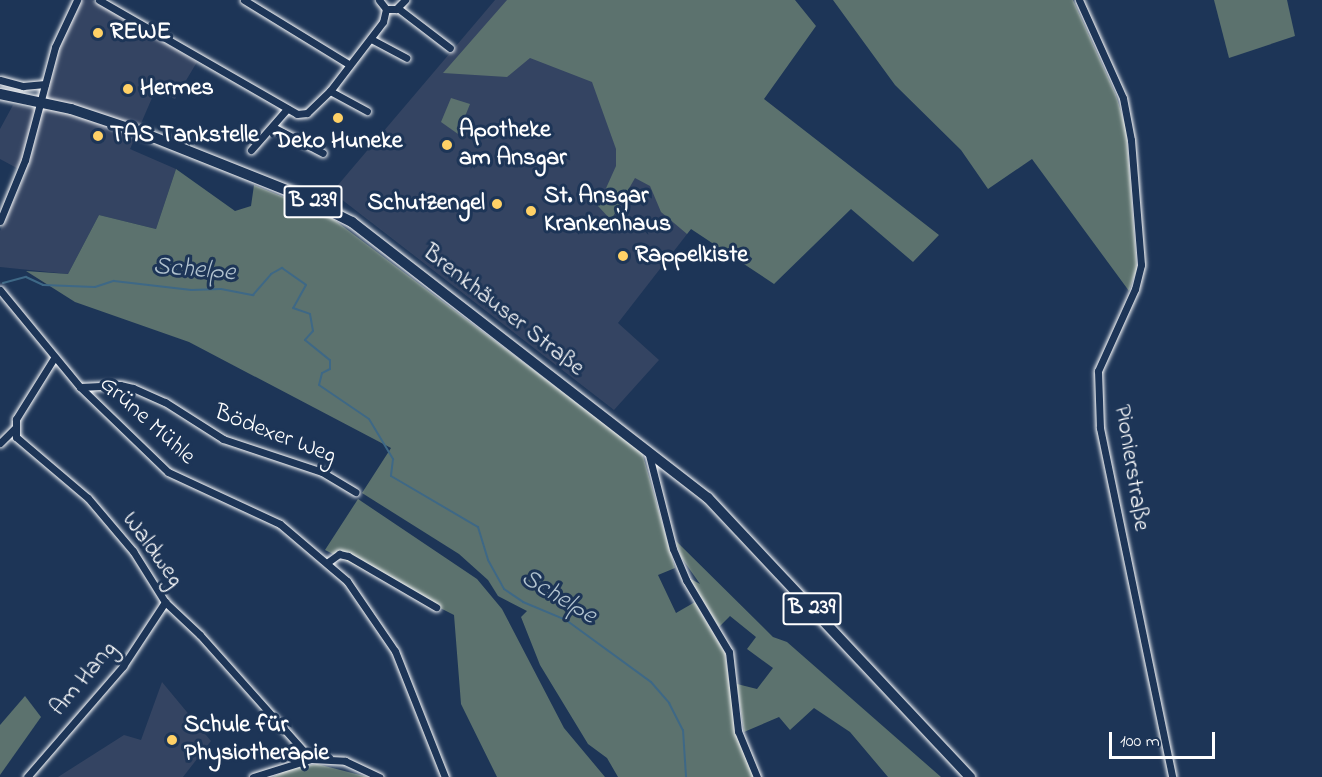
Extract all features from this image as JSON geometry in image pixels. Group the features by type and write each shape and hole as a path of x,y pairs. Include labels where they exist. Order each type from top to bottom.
{"main road":[{"name":"Brenkhäuser Straße","path":"0,94 41,103 143,133 296,194 344,218 648,448"},
{"name":"B 239","path":"648,448 708,498 970,777"}],"street":[{"path":"0,221 17,186 55,47 77,0"},
{"path":"99,0 297,114 307,113 330,90 372,39 383,22 386,9"},
{"path":"244,0 350,65"},
{"path":"379,0 386,9"},
{"path":"399,9 405,0"},
{"name":"Pionierstraße","path":"1079,0 1123,98 1131,140 1141,266 1135,289 1098,371 1100,428 1172,777"},
{"path":"386,9 399,9 450,48"},
{"path":"372,39 406,58"},
{"path":"0,80 23,86 45,84"},
{"path":"330,90 368,111"},
{"path":"251,150 287,109"},
{"path":"273,127 323,153"},
{"name":"Grüne Mühle","path":"0,290 80,387 168,472 280,524 328,562 369,609 395,651 445,777"},
{"path":"0,443 15,428 16,419 54,358"},
{"name":"Bödexer Weg","path":"80,387 120,385 133,388 165,402 223,439 322,472 355,492"},
{"name":"Waldweg","path":"15,428 23,445 74,484 112,526 165,602 200,635 311,759"},
{"path":"648,448 673,549 686,580 729,652 738,731 757,777"},
{"path":"328,562 339,554 348,556 436,607"},
{"name":"Am Hang","path":"27,777 123,666 165,602"},
{"path":"253,777 311,759 345,761 380,777"}],"shaded area":[{"path":"82,0 92,0 197,62 175,99 155,91 130,149 176,169 156,229 99,215 68,274 0,267 0,231 26,173 0,159 0,129 13,105 41,110 57,49"},
{"name":"St. Ansgar Krankenhaus","path":"495,0 651,0 691,229 618,323 659,360 614,410 332,192"},
{"path":"162,682 211,741 183,777 58,777 124,735 141,740"}],"green space":[{"path":"507,0 795,0 816,26 764,99 939,235 913,262 851,209 774,284 691,229 687,234 661,212 650,186 635,178 611,220 598,206 616,166 616,149 592,82 530,58 507,77 443,73"},
{"path":"833,0 1073,0 1116,95 1126,128 1137,269 1129,291 1032,159 988,189 961,150 895,85"},
{"path":"1214,0 1287,0 1295,36 1229,58"},
{"path":"451,98 470,104 458,134 441,122"},
{"path":"176,169 235,211 251,206 254,185 328,215 642,452 675,568 658,575 676,613 695,602 725,653 736,731 755,777 618,777 607,758 588,744 540,665 521,617 527,611 498,596 488,580 459,554 362,493 391,448 189,342 75,302 26,271 68,274 99,215 156,229"},
{"path":"358,499 477,579 502,609 564,728 605,777 497,777 461,704 454,615 325,550"},
{"path":"676,541 773,637 787,642 941,777 888,777 850,732 814,708 790,730 779,717 744,732 737,684 757,689 773,668 747,649 756,637 730,616 719,627 689,578 700,584 681,557"},
{"path":"25,696 41,717 0,775 0,725"},
{"path":"317,764 368,777 273,777 291,768"}],"waterway":[{"name":"Schelpe","path":"3,283 26,277 43,285 95,287 114,281 191,290 221,289 253,295 271,274 282,268 306,285 293,308 310,314 313,331 305,340 330,360 330,369 322,373 319,385 369,419 393,459 391,476 478,527 488,560 504,589 523,602 566,620 651,682 669,703 683,730 686,777"}],"place":[{"name":"REWE","path":"98,33"},
{"name":"Hermes","path":"128,89"},
{"name":"Deko Huneke","path":"338,118"},
{"name":"TAS Tankstelle","path":"98,136"},
{"name":"Apotheke am Ansgar","path":"447,145"},
{"name":"Schutzengel","path":"497,204"},
{"name":"St. Ansgar Krankenhaus","path":"531,211"},
{"name":"Rappelkiste","path":"623,256"},
{"name":"Schule für Physiotherapie","path":"172,740"}]}
